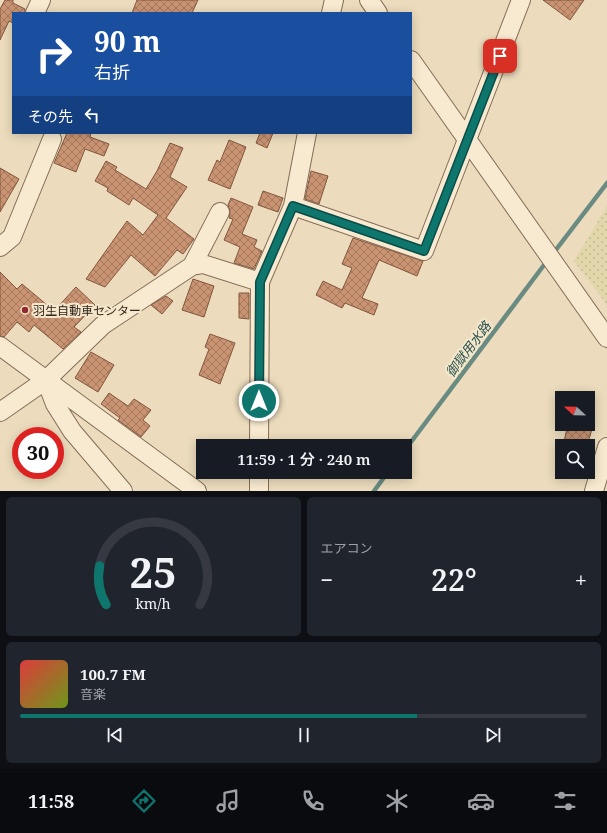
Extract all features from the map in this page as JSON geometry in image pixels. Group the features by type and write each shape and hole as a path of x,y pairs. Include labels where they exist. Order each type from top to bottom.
{"street":[{"path":"35,12 41,0"},
{"path":"332,12 334,0"},
{"path":"369,0 377,12"},
{"path":"293,206 424,251 521,0"},
{"path":"412,61 607,338"},
{"path":"259,439 260,282 293,206 307,134"},
{"path":"0,247 12,237 52,139"},
{"path":"192,266 220,212"},
{"path":"0,412 46,380 103,325 192,266 203,264 260,282"},
{"path":"0,346 197,491"},
{"path":"46,380 55,404 72,431 123,491"},
{"path":"594,491 607,447"},
{"path":"259,479 259,491"}],"shaded area":[{"path":"607,206 607,305 574,261"}],"building":[{"path":"5,0 13,0 13,3 25,9 25,12 12,12 12,22 9,21 0,40 0,9"},
{"path":"137,0 198,0 192,12 132,12"},
{"path":"543,0 584,0 570,20"},
{"path":"67,134 91,134 90,137 109,144 104,156 85,149 76,172 54,163"},
{"path":"260,134 273,134 267,148 256,143"},
{"path":"229,140 246,147 230,189 208,180 217,160 220,162"},
{"path":"170,143 183,148 170,177 187,187 166,218 194,239 183,254 177,250 155,276 131,255 105,287 86,279 127,221 143,235 158,215 133,198 129,205 107,191 108,188 95,181 106,161 117,167 115,170 146,189 157,171"},
{"path":"0,168 19,179 0,212"},
{"path":"311,171 328,176 319,204 305,199"},
{"path":"263,191 283,198 278,212 258,205"},
{"path":"231,198 253,207 242,234 257,240 254,247 262,251 254,269 234,263 240,247 224,240 233,219 229,218 230,211 228,205"},
{"path":"353,238 423,261 417,276 379,260 362,298 378,304 374,315 345,303 342,308 316,295 323,281 342,290 352,268 342,264"},
{"path":"0,272 17,289 22,284 53,310 55,310 76,287 95,305 74,327 81,332 63,349 34,325 29,332 17,322 4,337 0,336"},
{"path":"193,279 214,286 204,317 182,310"},
{"path":"239,293 249,293 249,319 239,318"},
{"path":"166,296 173,301 162,314 151,305"},
{"path":"210,334 235,343 220,384 199,375 209,349 205,347"},
{"path":"91,352 114,365 98,392 75,378"},
{"path":"109,393 128,406 134,399 151,410 143,420 150,426 141,437 118,420 120,418 101,404"},
{"path":"566,431 591,431 589,439 565,439"}],"waterway":[{"name":"御獄用水路","path":"555,251 607,183"},
{"name":"御獄用水路","path":"412,441 547,261"},
{"name":"御獄用水路","path":"374,491 383,479"}],"place":[{"name":"羽生自動車センター","path":"25,310"}],"route":[{"path":"259,401 260,282 293,206 424,251 500,56"}]}
